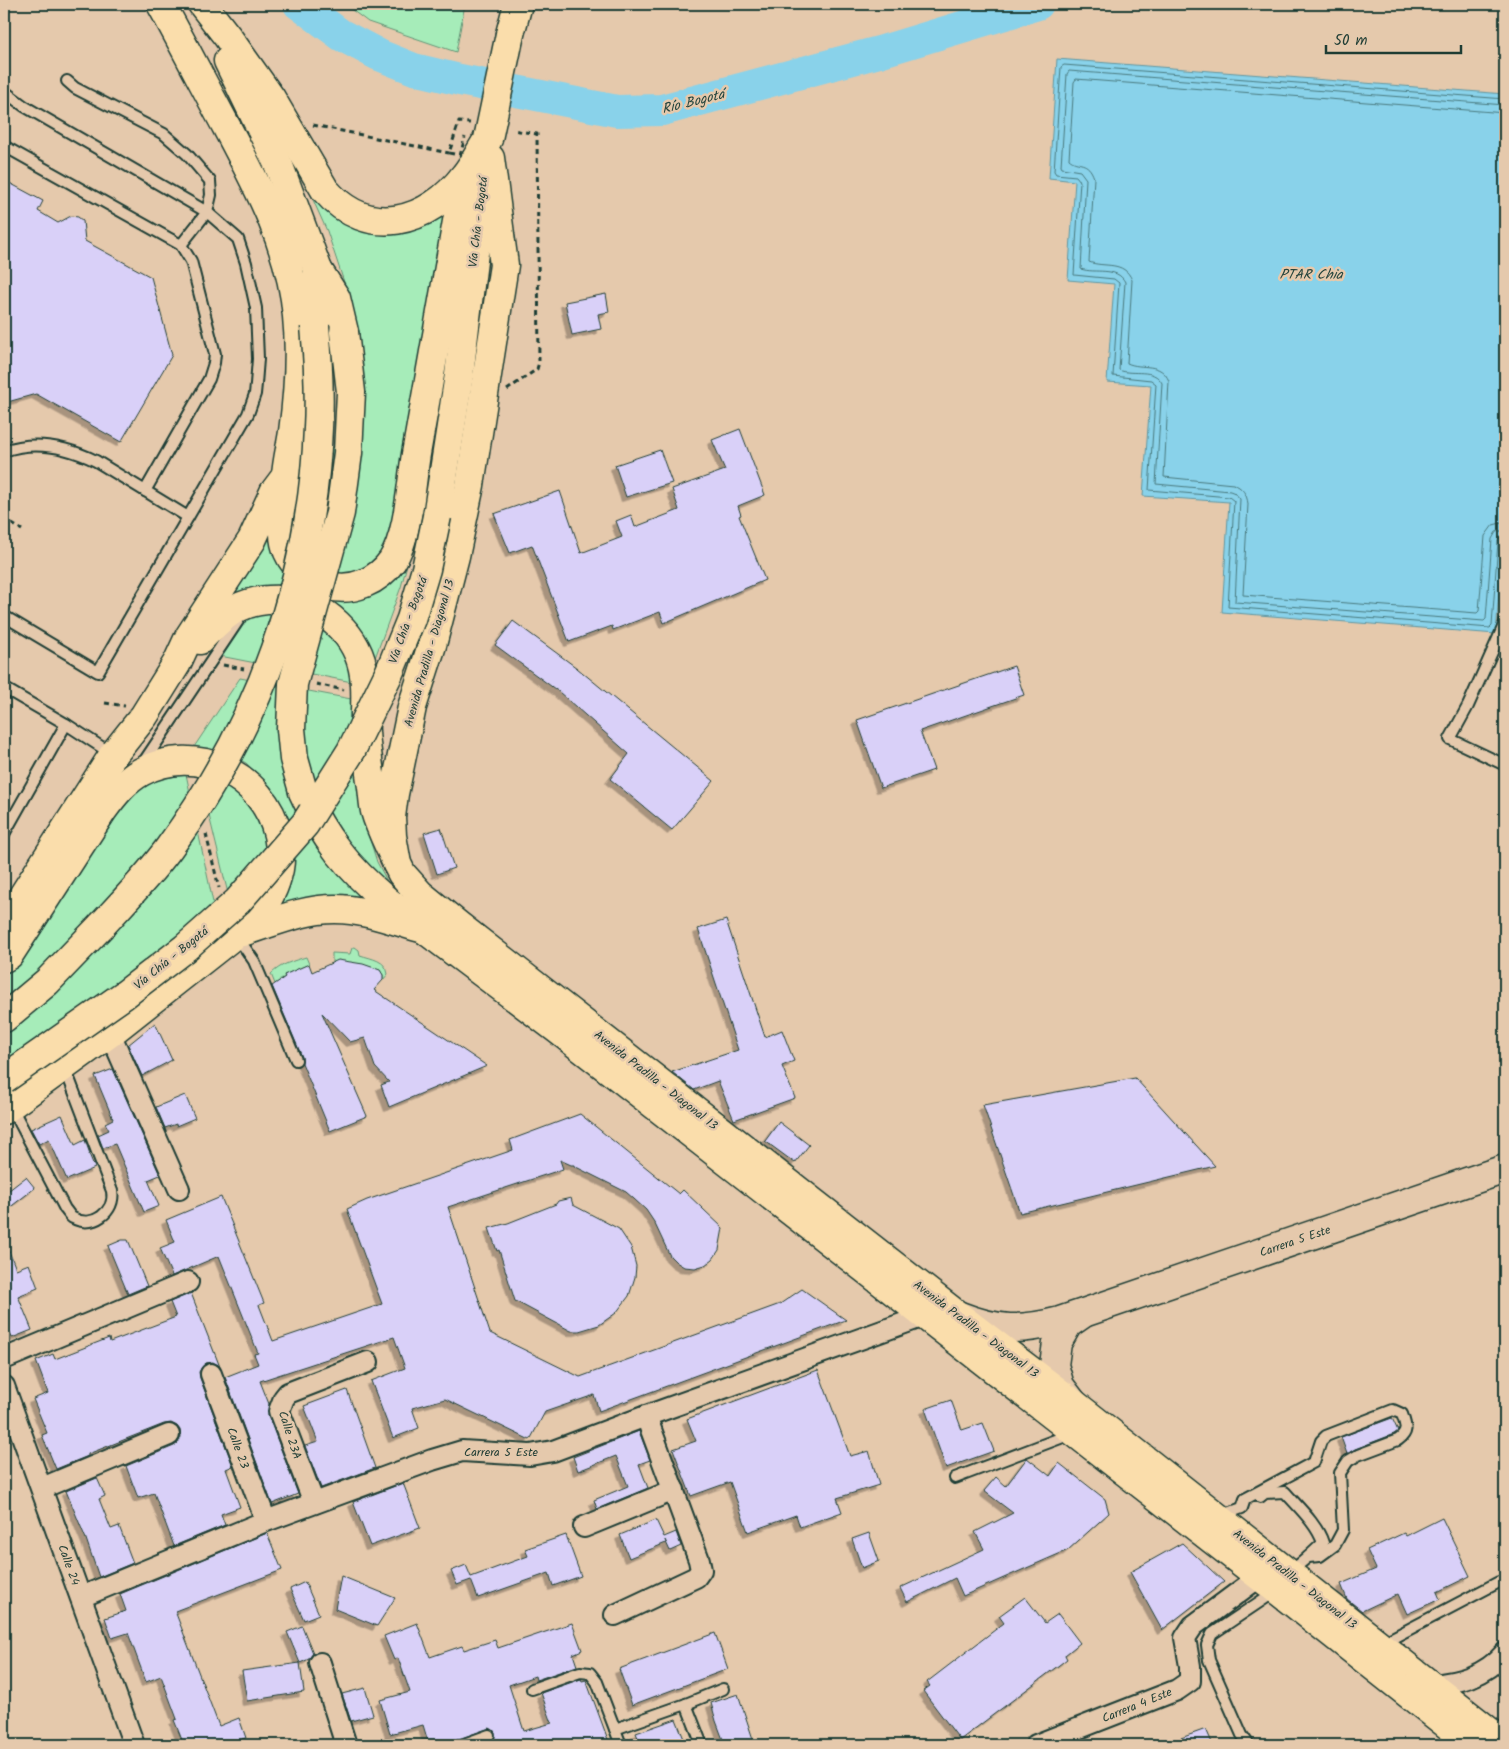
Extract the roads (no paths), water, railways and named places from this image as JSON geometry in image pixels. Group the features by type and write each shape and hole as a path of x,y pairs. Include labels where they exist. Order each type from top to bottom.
{"main road":[{"path":"161,4 254,178 272,219 293,285 299,345 293,432 286,476 288,500 283,528 291,558 304,573 315,581 329,586 342,588 356,586 370,581 384,571 394,558 406,522 461,165"},
{"path":"4,1018 47,982 137,888 168,849 224,764 267,673 281,634 308,528 315,478 318,418 319,376 315,326 318,270 279,166 231,66 195,4"},
{"path":"202,4 270,98 325,190 349,212 384,221 402,220 418,214 433,205 461,165 488,139"},
{"name":"Vía Chía - Bogotá","path":"4,1080 124,995 185,948 238,901 305,824 350,751 389,673 411,619 426,569 437,516 459,375 488,139 518,4"},
{"name":"Avenida Pradilla - Diagonal 13","path":"488,139 504,266 470,485 455,556 432,645 412,707 394,794 391,817 392,836 397,864 402,874 420,894 458,925 956,1314 1073,1403 1229,1513 1283,1575 1473,1745"},
{"name":"Avenida Pradilla - Diagonal 13","path":"318,270 336,298 344,332 351,392 348,453 343,498 334,542 293,684 291,730 294,759 303,791 333,847 374,890 557,1029 1074,1433 1283,1575 1380,1645 1505,1744"},
{"path":"178,664 189,637 252,540 274,492 286,476"},
{"path":"4,925 113,755 144,716 178,664 216,622 232,610 251,602 271,599 295,601 312,607 338,624 348,635 356,649 364,675 365,730 376,812 397,864"},
{"path":"4,958 9,955 103,810 120,788 140,772 164,763 190,760 212,764 233,772 251,786 265,803 275,823 280,845 280,867 272,894 257,917 110,1033 7,1108"},
{"path":"236,934 311,911 334,909 359,911 424,929"}],"street":[{"path":"110,1033 179,1189"},
{"name":"Carrera 5 Este","path":"956,1314 981,1324 1007,1329 1034,1328 1060,1322 1505,1169"},
{"path":"4,1359 188,1282"},
{"name":"Carrera 5 Este","path":"1073,1403 1060,1386 1054,1365 1057,1343 1068,1324 1084,1313"},
{"name":"Carrera 5 Este","path":"81,1597 266,1521 449,1454 462,1451 530,1455 554,1451 924,1316"},
{"name":"Calle 23A","path":"314,1504 279,1411 280,1404 294,1390 368,1362"},
{"name":"Calle 23","path":"211,1374 266,1521"},
{"name":"Calle 24","path":"4,1386 134,1745"},
{"path":"615,1615 696,1577 701,1570 700,1560 646,1416"},
{"path":"42,1488 169,1434"},
{"path":"584,1527 674,1490"},
{"name":"Carrera 4 Este","path":"1036,1745 1177,1690 1190,1681 1190,1666 1185,1638 1192,1626 1283,1575"},
{"path":"1430,1685 1449,1684 1468,1679 1485,1671 1505,1653"},
{"path":"320,1663 346,1745"}],"lane":[{"path":"68,81 75,88 164,134 187,154 210,181 211,195 207,212 181,246"},
{"path":"4,91 24,106 207,212 238,239 246,263 256,308 258,359 255,394 248,414 98,672 4,616"},
{"path":"4,146 181,246 192,261 215,354 214,364 209,379 145,491"},
{"path":"4,452 24,446 53,446 80,453 188,517"},
{"path":"120,788 148,759 251,602"},
{"path":"1505,623 1468,706 1450,739 1505,765"},
{"path":"4,688 66,724 113,755"},
{"path":"4,834 66,724"},
{"path":"236,934 254,961 296,1060"},
{"path":"7,1108 72,1218 82,1222 100,1219 110,1207 113,1199 112,1191 72,1081 64,1066"},
{"path":"1229,1513 1245,1500 1314,1462 1321,1441 1326,1436 1393,1410 1402,1414 1407,1427 1404,1436 1358,1455 1348,1461 1340,1473 1343,1530 1335,1545 1320,1556 1283,1575"},
{"path":"955,1478 1074,1433"},
{"path":"1229,1513 1265,1494 1285,1492 1321,1536 1324,1543 1212,1634 1207,1645 1209,1660 1242,1735 1249,1745"},
{"path":"1380,1645 1499,1582"},
{"path":"532,1689 580,1672 590,1673 597,1682 621,1745"},
{"path":"615,1729 723,1689"},
{"path":"686,1704 702,1745"},
{"path":"461,1745 489,1735"}],"water":[{"name":"PTAR Chia","path":"1057,59 1505,94 1505,507 1496,634 1222,612 1229,502 1143,496 1151,385 1107,382 1114,284 1068,280 1075,181 1049,178"}],"waterway":[{"name":"Río Bogotá","path":"299,4 341,35 379,55 414,69 617,111 662,110 879,52 1038,4"}]}
